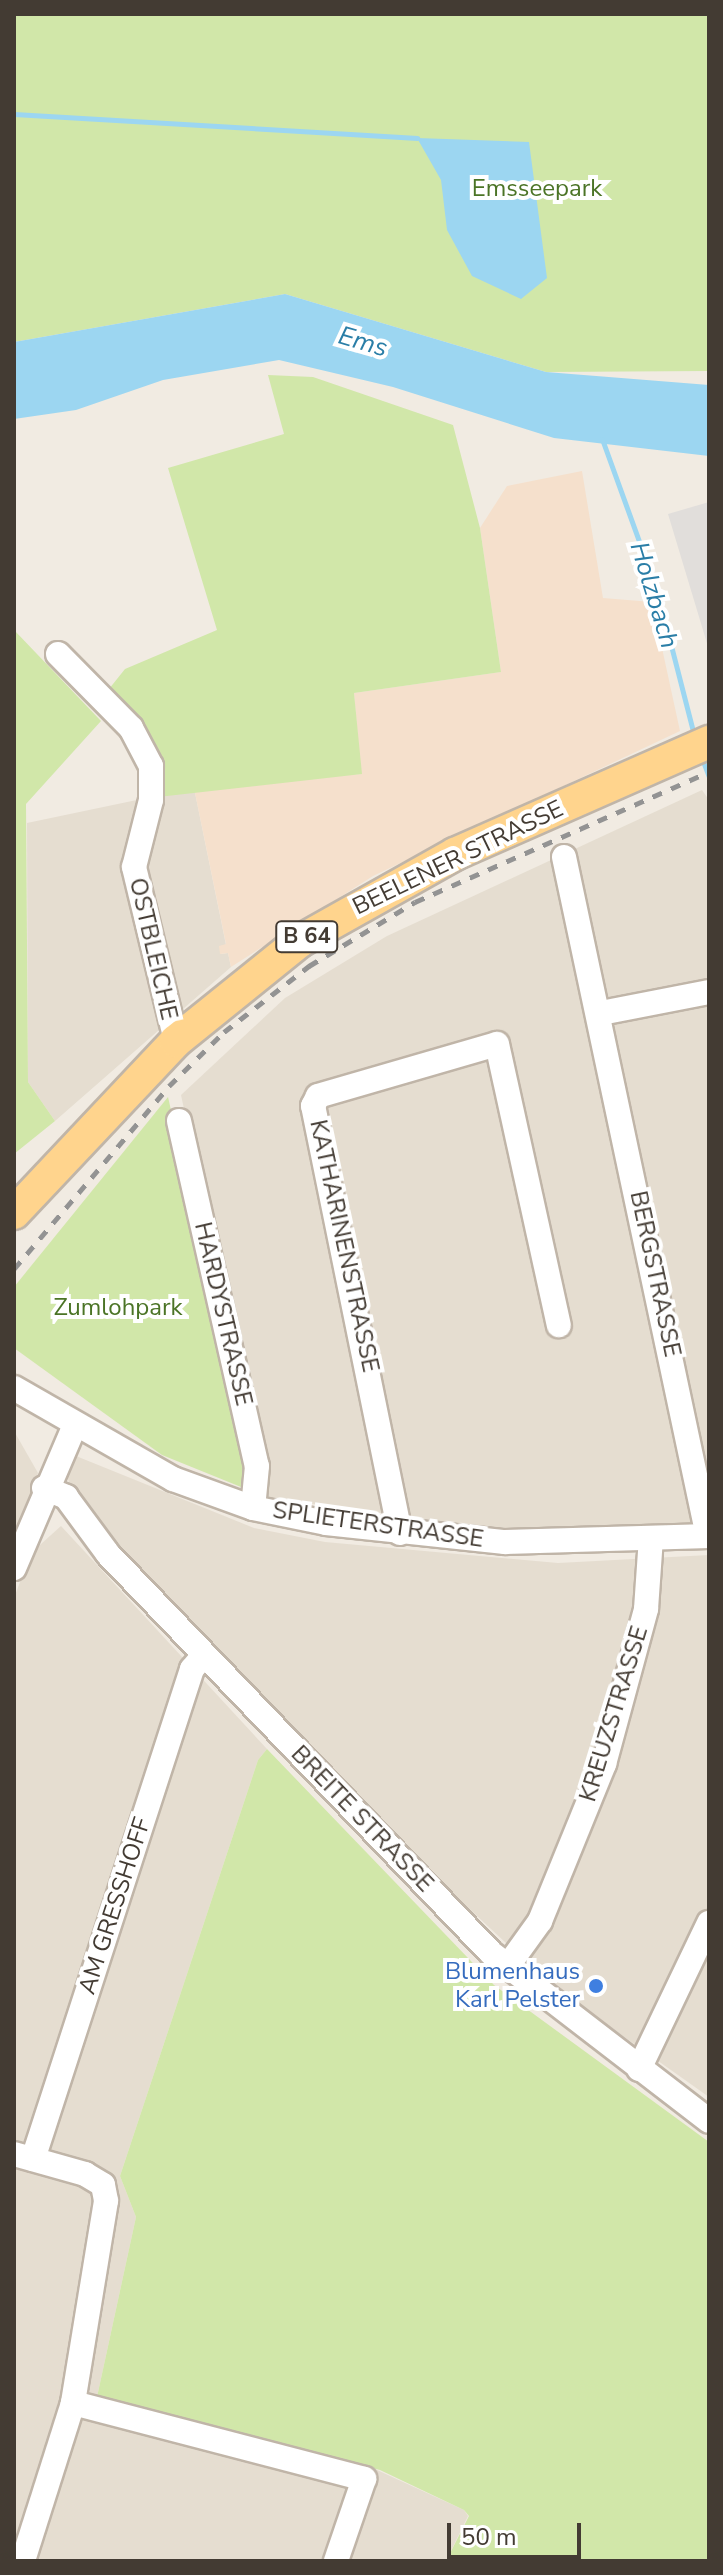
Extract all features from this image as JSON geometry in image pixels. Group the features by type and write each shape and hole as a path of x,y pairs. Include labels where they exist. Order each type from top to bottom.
{"main road":[{"name":"BEELENER STRASSE","path":"16,1209 176,1041 300,941 391,886 701,746"}],"street":[{"name":"OSTBLEICHE","path":"58,654 131,728 151,766 151,800 134,867 176,1041"},
{"name":"BERGSTRASSE","path":"564,857 601,1013 708,1536"},
{"path":"601,1013 709,992"},
{"name":"KATHARINENSTRASSE","path":"400,1533 313,1106 318,1096 497,1044 559,1325"},
{"name":"HARDYSTRASSE","path":"179,1121 257,1466 253,1508"},
{"name":"SPLIETERSTRASSE","path":"18,1388 74,1427 173,1479 253,1508 400,1533 505,1542 708,1536"},
{"path":"14,1568 44,1488 74,1427"},
{"name":"BREITE STRASSE","path":"44,1488 66,1497 108,1554 507,1967 709,2121"},
{"name":"KREUZSTRASSE","path":"507,1967 540,1921 604,1764 646,1609 651,1538"},
{"name":"AM GRESSHOFF","path":"23,2157 192,1669 204,1655"},
{"path":"639,2069 709,1923"},
{"path":"23,2157 103,2185 94,2292 73,2403 23,2561"},
{"path":"73,2403 364,2479 336,2561"}],"shaded area":[{"path":"582,471 603,598 652,602 680,731 373,876 231,967 228,953 220,954 219,946 226,944 194,788 361,774 354,693 501,672 480,528 507,486"},
{"path":"709,502 709,650 668,514"},
{"path":"194,788 226,945 221,954 228,953 231,967 55,1121 28,1082 27,823"},
{"path":"702,790 709,800 709,1523 504,1530 268,1498 181,1095 285,998 387,936"},
{"path":"14,1431 38,1473 14,1537"},
{"path":"76,1456 254,1528 325,1542 558,1563 709,1555 709,2097 551,1985 461,1901 111,1539 69,1483 65,1467"},
{"path":"61,1526 267,1749 258,1760 120,2176 136,2217 97,2397 377,2470 464,2510 468,2516 446,2561 14,2561 14,1598 31,1553"}],"green space":[{"name":"Emsseepark","path":"14,14 709,14 709,371 546,372 285,294 14,342"},
{"path":"268,375 313,377 453,425 480,528 501,672 354,693 362,774 158,797 105,694 125,669 217,630 168,468 284,434"},
{"path":"15,631 101,721 26,804 28,1082 55,1121 14,1154"},
{"name":"Zumlohpark","path":"168,1097 252,1466 246,1489 162,1455 14,1348 14,1287"},
{"path":"267,1749 494,1985 709,2142 709,2561 446,2561 469,2516 464,2510 380,2470 97,2397 136,2217 120,2176 258,1760"}],"water":[{"path":"417,138 529,142 547,278 521,299 472,276 447,230 441,180"},
{"name":"Ems","path":"285,294 546,372 709,385 709,456 554,438 393,387 279,360 163,380 76,410 14,419 14,342"}],"waterway":[{"path":"14,114 417,138"},
{"name":"Holzbach","path":"602,439 657,591 694,735"},
{"name":"Holzbach","path":"701,756 709,777"}],"railway":[{"path":"14,1269 169,1086 224,1032 309,966 415,902 709,772"}],"place":[{"name":"Blumenhaus Karl Pelster","path":"596,1986"}]}
